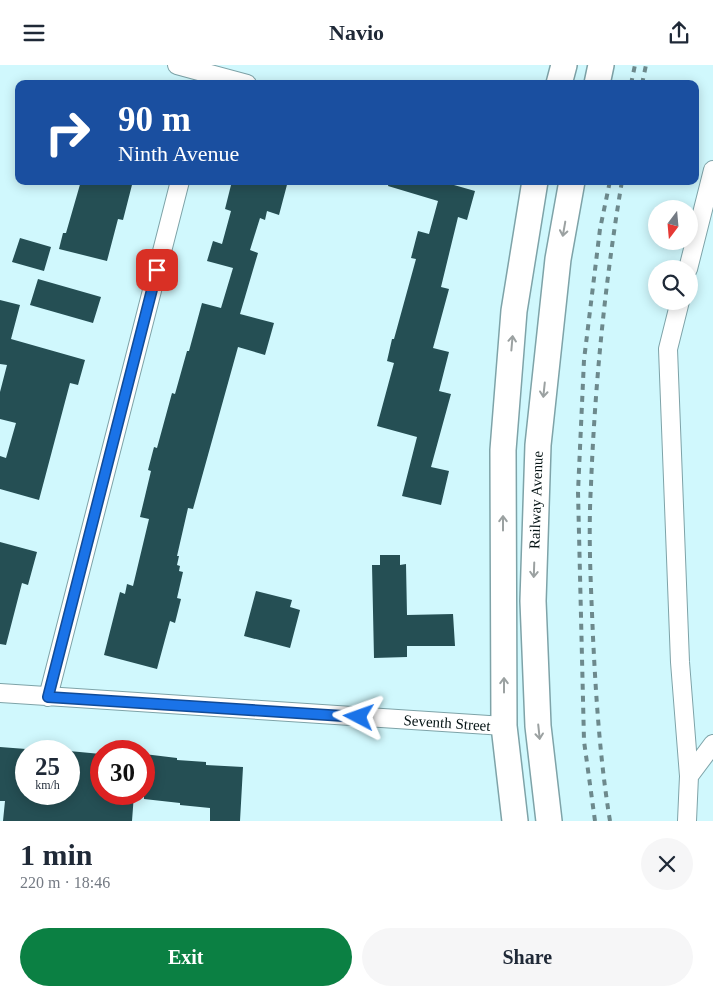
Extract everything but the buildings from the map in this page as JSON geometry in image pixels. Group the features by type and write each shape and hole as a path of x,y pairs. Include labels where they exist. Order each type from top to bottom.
{"main road":[{"path":"560,80 564,65"},
{"path":"598,80 601,65"},
{"name":"Railway Avenue","path":"515,821 504,726 503,450 514,311 534,185"},
{"name":"Railway Avenue","path":"549,821 538,726 533,601 538,455 558,259 571,185"}],"street":[{"path":"177,65 231,80"},
{"path":"690,260 713,170"},
{"path":"48,697 179,185"},
{"path":"678,310 668,349 680,662 689,776 687,821"},
{"name":"Seventh Street","path":"0,693 504,726"},
{"path":"689,776 713,744"}],"railway":[{"path":"632,80 635,65"},
{"path":"643,80 646,65"},
{"path":"595,821 584,741 578,492 584,360 600,229 609,185"},
{"path":"610,821 597,706 594,660 590,504 595,409 602,333 621,185"}],"route":[{"path":"157,270 48,697 359,717"}]}
